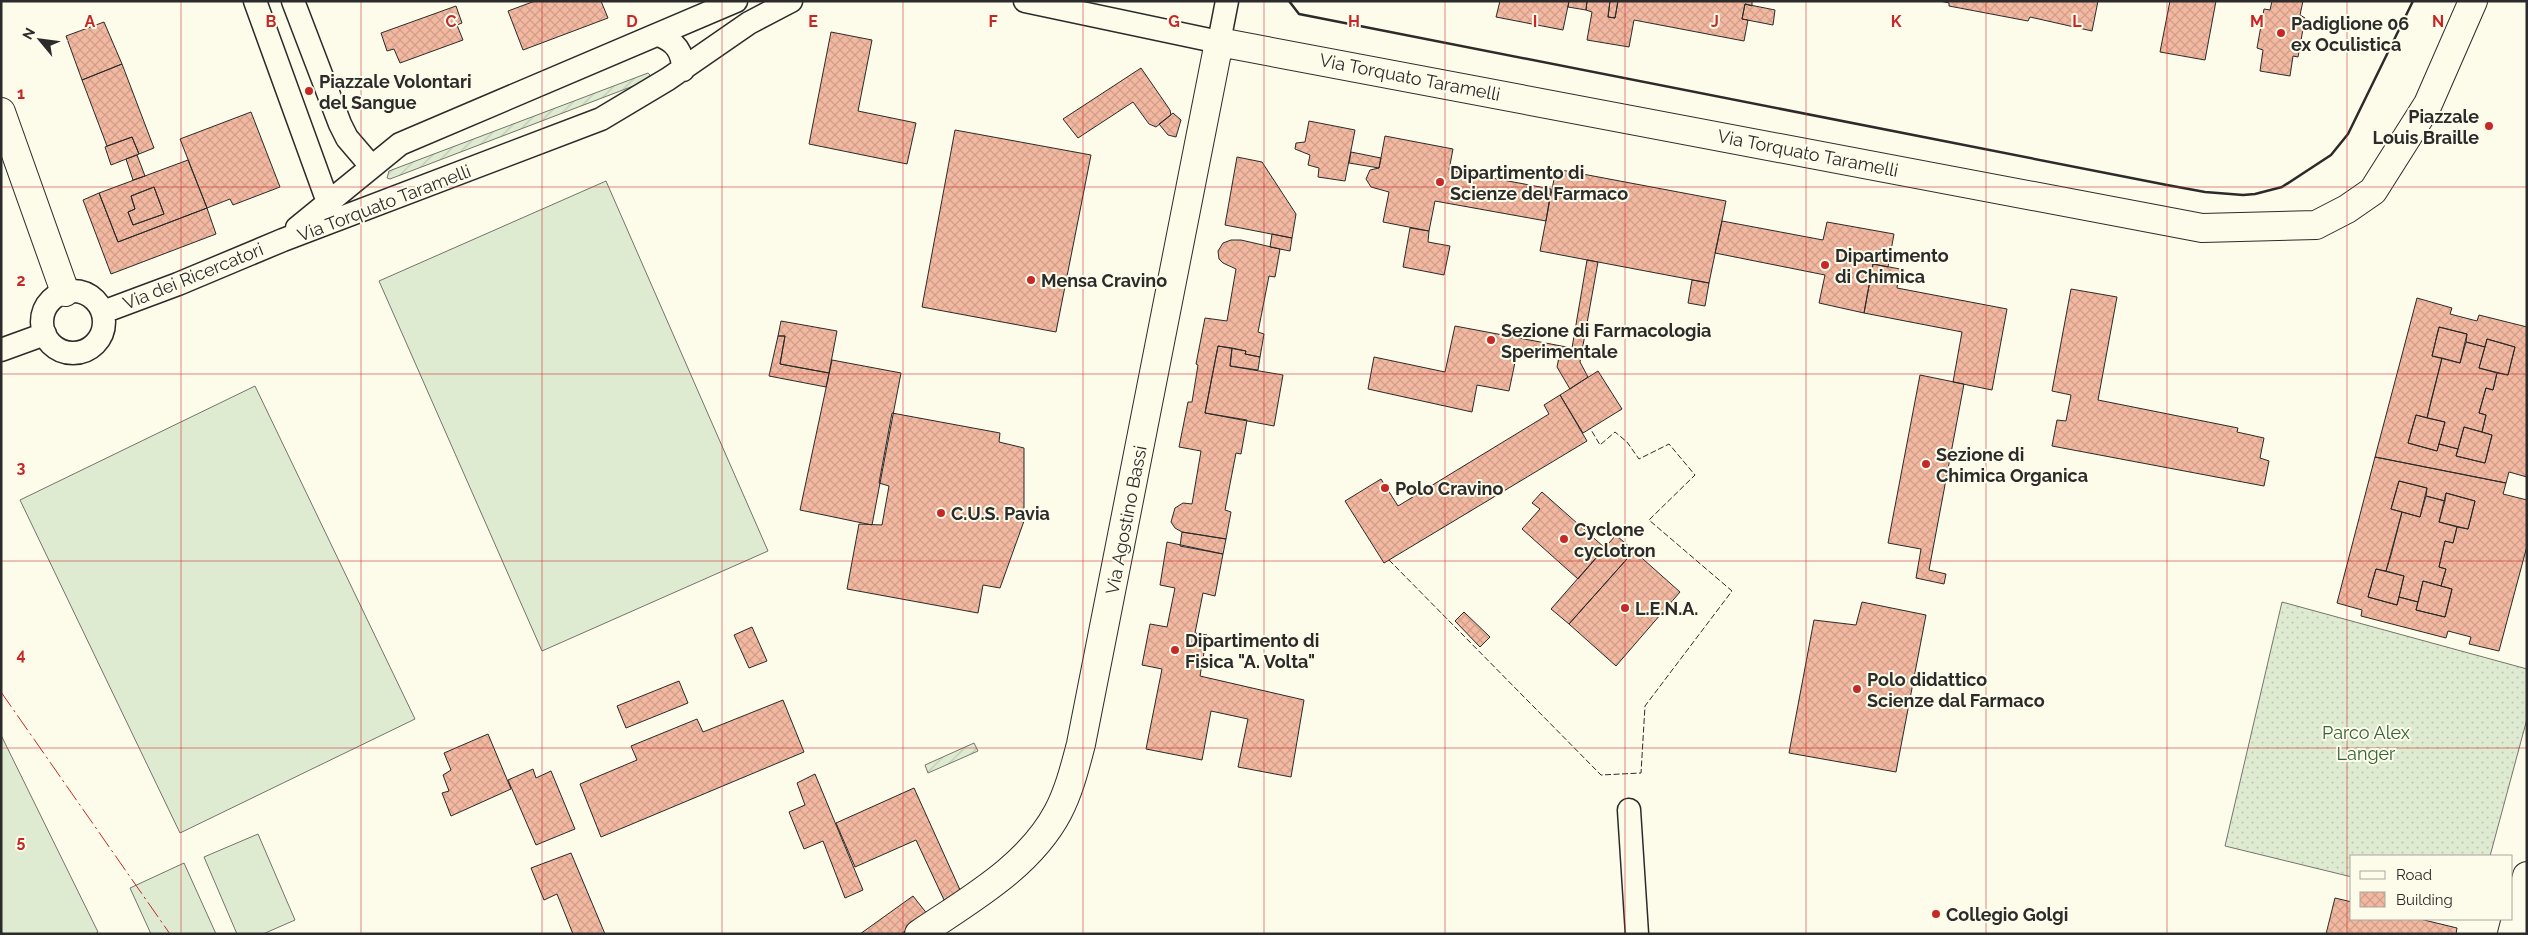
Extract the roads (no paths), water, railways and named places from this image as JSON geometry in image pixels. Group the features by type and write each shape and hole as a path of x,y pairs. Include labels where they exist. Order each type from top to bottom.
{"main road":[{"name":"Via Torquato Taramelli","path":"1219,42 2202,228 2316,225 2347,209 2372,191 2428,104 2473,1"},
{"name":"Via Agostino Bassi","path":"919,934 984,890 1019,862 1058,813 1071,783 1082,744 1219,42"},
{"path":"1,112 65,292"},
{"path":"2512,934 2527,876"}],"street":[{"path":"255,1 332,212"},
{"path":"293,1 343,131 371,166"},
{"name":"Via Torquato Taramelli","path":"283,240 332,212 601,119 626,106 683,70 749,23 791,1"},
{"name":"Via Torquato Taramelli","path":"1025,1 1219,42"},
{"path":"1219,42 1227,1"},
{"name":"Via Torquato Taramelli","path":"332,212 371,166 400,144 658,35 723,4"},
{"path":"658,35 669,39 678,47 683,58 683,70"},
{"name":"Via dei Ricercatori","path":"103,312 283,240"},
{"path":"74,291 92,297 103,312 103,331 93,347 84,352 66,353 50,342 42,324 48,304 65,292 74,291"},
{"path":"1,350 45,334"},
{"path":"1629,810 1637,934"}],"place":[{"name":"Padiglione 06 ex Oculistica","path":"2281,33"},
{"name":"Piazzale Volontari del Sangue","path":"309,91"},
{"name":"Piazzale Louis Braille","path":"2489,126"},
{"name":"Dipartimento di Scienze del Farmaco","path":"1440,182"},
{"name":"Dipartimento di Chimica","path":"1825,265"},
{"name":"Mensa Cravino","path":"1031,280"},
{"name":"Sezione di Farmacologia Sperimentale","path":"1491,340"},
{"name":"Sezione di Chimica Organica","path":"1926,464"},
{"name":"Polo Cravino","path":"1385,488"},
{"name":"C.U.S. Pavia","path":"941,513"},
{"name":"Cyclone cyclotron","path":"1564,539"},
{"name":"L.E.N.A.","path":"1625,608"},
{"name":"Dipartimento di Fisica \"A. Volta\"","path":"1175,650"},
{"name":"Polo didattico Scienze dal Farmaco","path":"1857,689"},
{"name":"Collegio Golgi","path":"1936,914"}],"park label":[{"name":"Parco Alex Langer","path":"2366,742"}]}
